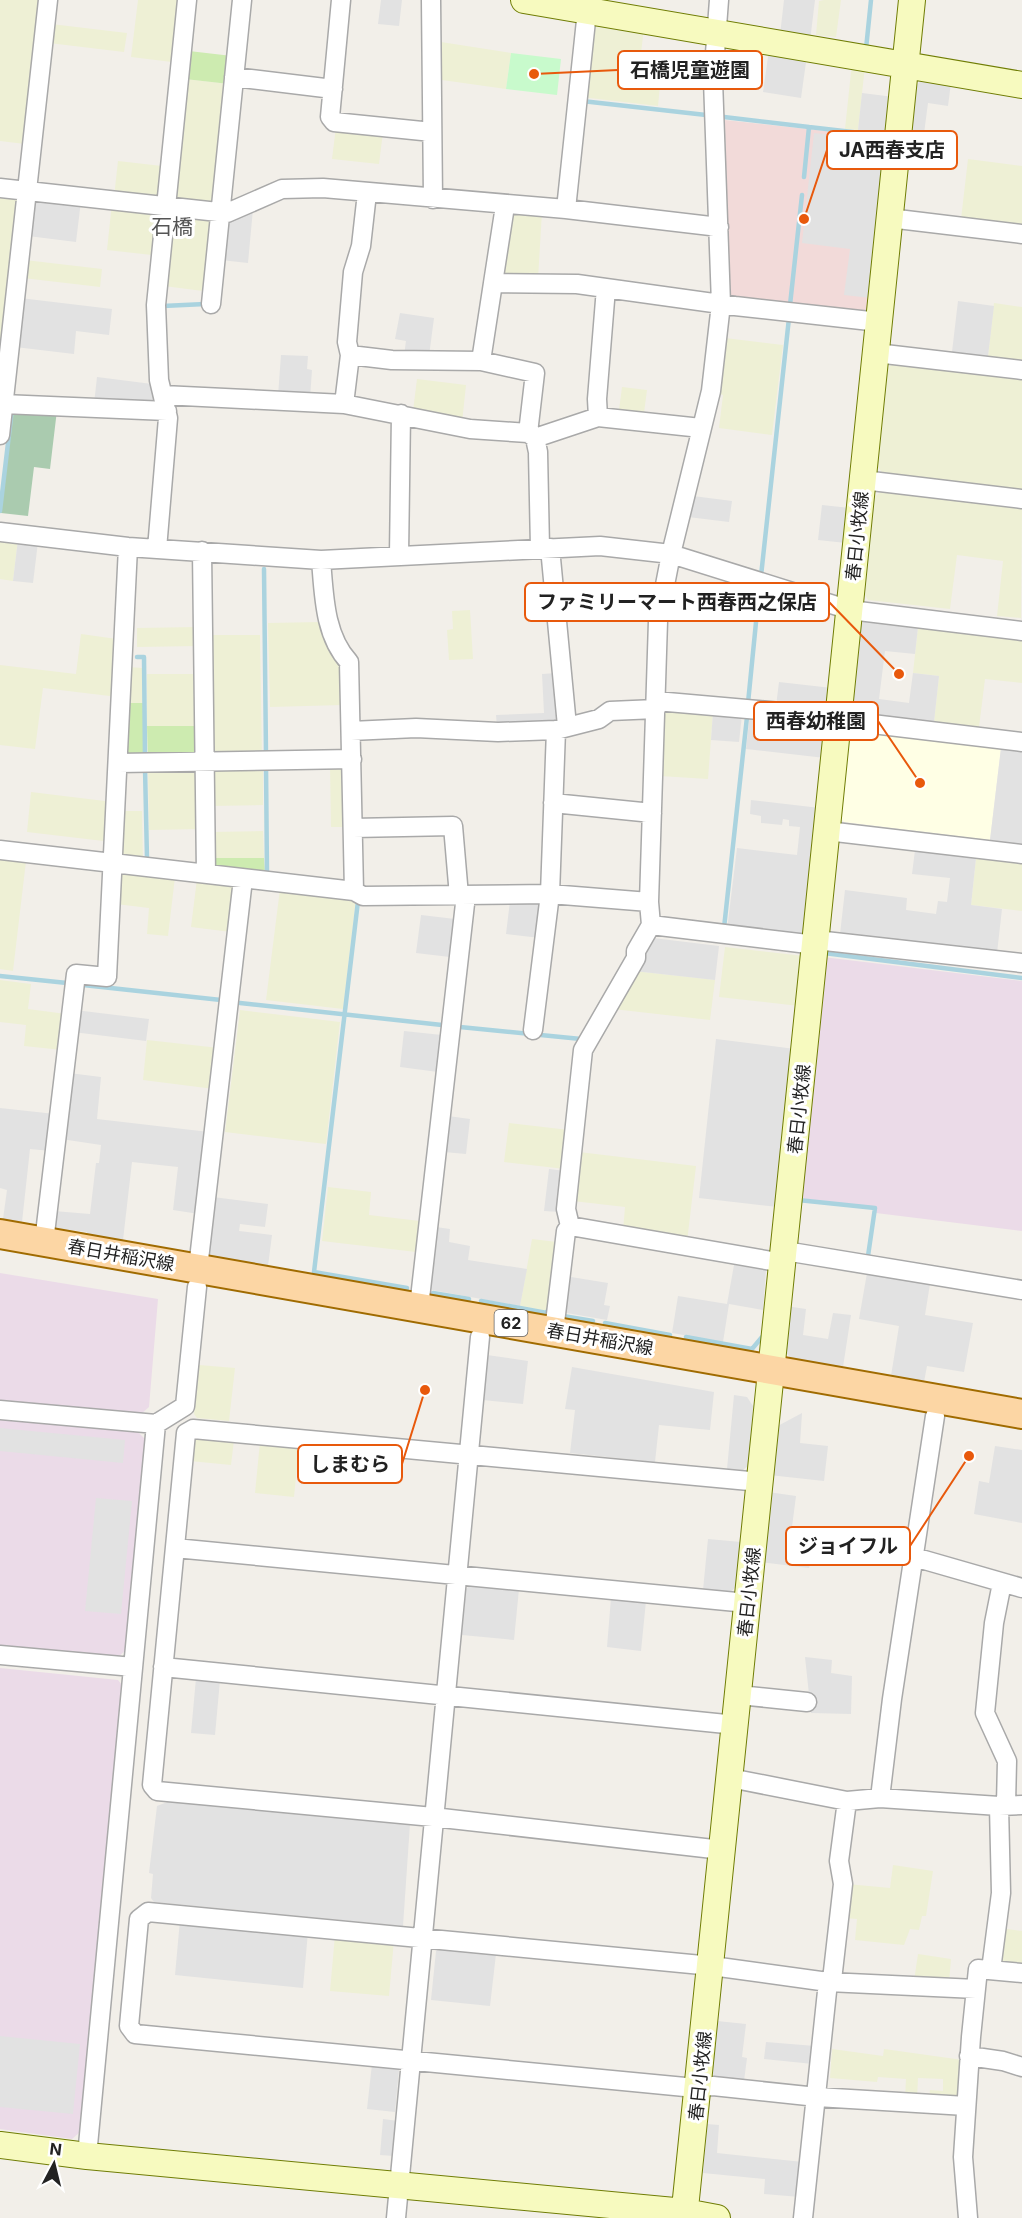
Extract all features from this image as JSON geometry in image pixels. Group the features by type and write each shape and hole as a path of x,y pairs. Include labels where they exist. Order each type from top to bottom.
{"main road":[{"name":"春日小牧線","path":"685,2215 912,0"},
{"path":"535,1 1022,85"},
{"name":"春日井稲沢線","path":"0,1234 480,1337 1022,1414"},
{"name":"春日井稲沢線","path":"0,1252 419,1307 554,1331 935,1416 1022,1431"},
{"path":"0,2145 87,2156 717,2218"}],"street":[{"path":"0,435 48,0"},
{"path":"157,549 165,403 159,380 156,305 187,0"},
{"path":"211,304 242,0"},
{"path":"341,0 330,117 334,122 432,132"},
{"path":"431,0 433,199"},
{"path":"554,1331 567,1231 570,1226 566,1209 584,1050 636,958 636,951 651,925 649,902 658,621 671,554 711,391 721,304 713,80 719,0"},
{"path":"566,209 587,11"},
{"path":"234,77 333,89"},
{"path":"0,188 220,213 227,213 282,189 322,188 505,206 566,209 719,226"},
{"path":"344,404 350,355 347,342 353,272 361,246 367,193"},
{"path":"481,361 505,206"},
{"path":"890,218 1022,234"},
{"path":"493,283 606,288 879,322"},
{"path":"598,417 597,399 606,288"},
{"path":"876,353 1022,370"},
{"path":"350,355 392,360 481,361 535,372 532,436 545,548 561,728 553,802 550,894 533,1030"},
{"path":"3,404 127,407 165,403 344,404 470,429 532,436 598,417 701,428"},
{"path":"399,555 401,414"},
{"path":"863,480 1022,499"},
{"path":"0,532 128,547 321,560 600,546 671,554 850,610 1022,631"},
{"path":"44,1242 76,974 107,977 128,547"},
{"path":"202,552 206,874"},
{"path":"321,560 325,608 333,636 349,662 354,891"},
{"path":"351,731 416,728 498,732 561,728 599,719 610,711 656,705 839,718 1022,742"},
{"path":"119,764 352,759"},
{"path":"553,802 652,813"},
{"path":"353,828 453,826 462,896 419,1307"},
{"path":"827,831 1022,854"},
{"path":"0,850 354,891 363,896 550,894 649,902"},
{"path":"0,1410 156,1424 185,1406 197,1277 243,879"},
{"path":"651,925 1022,963"},
{"path":"570,1226 1022,1290"},
{"path":"396,2218 480,1337"},
{"path":"880,1798 892,1699 935,1416"},
{"path":"87,2156 156,1424"},
{"path":"722,1850 433,1817 158,1791 152,1785 186,1433 193,1429 760,1482"},
{"path":"175,1548 747,1603"},
{"path":"914,1557 1022,1588"},
{"path":"991,1970 1009,1805 1007,1761 985,1713 994,1623 1002,1583"},
{"path":"0,1655 133,1667"},
{"path":"163,1667 736,1725"},
{"path":"739,1695 807,1702"},
{"path":"730,1778 847,1801 880,1798 1009,1805"},
{"path":"803,2218 843,1884 839,1861 847,1801"},
{"path":"966,2106 817,2097 699,2086 685,2087 135,2034 129,2026 136,1943 139,1919 148,1912 712,1966 830,1981 976,1989"},
{"path":"968,2218 963,2157 969,2056 978,1969 1022,1973"},
{"path":"969,2056 1003,2061 1022,2067"}],"shaded area":[{"path":"0,0 41,0 25,144 0,141"},
{"path":"138,0 180,0 172,62 131,57"},
{"path":"381,0 402,0 399,26 378,24"},
{"path":"784,0 815,0 810,41 780,35"},
{"path":"841,0 836,37 816,35 819,1"},
{"path":"590,17 644,27 639,71 661,75 658,106 581,97"},
{"path":"51,24 127,33 124,52 49,43"},
{"path":"441,42 511,53 506,89 442,80"},
{"path":"769,50 807,55 801,98 763,92"},
{"path":"852,63 865,66 858,130 845,129"},
{"path":"185,79 229,84 217,205 173,203"},
{"path":"922,79 951,83 948,106 928,103 922,149 910,148 917,85"},
{"path":"862,93 894,97 890,134 858,130"},
{"path":"725,120 889,138 871,312 728,297"},
{"path":"336,127 383,132 379,164 332,159"},
{"path":"814,133 889,141 871,298 844,295 850,249 802,243"},
{"path":"968,159 1022,166 1022,227 961,219"},
{"path":"118,161 162,166 158,202 114,197"},
{"path":"0,192 19,198 0,366"},
{"path":"33,199 81,201 76,242 28,236"},
{"path":"112,203 158,209 152,255 107,250"},
{"path":"253,209 248,263 221,260 225,221"},
{"path":"173,211 212,216 203,291 164,286"},
{"path":"508,212 542,212 538,279 501,277"},
{"path":"25,260 102,269 100,287 23,278"},
{"path":"20,298 112,309 109,335 76,331 74,354 15,347"},
{"path":"958,301 994,306 988,356 952,352"},
{"path":"994,303 1022,307 1022,360 988,356"},
{"path":"400,313 434,318 429,356 404,356 406,341 395,339"},
{"path":"725,338 783,345 772,435 719,428 723,395 719,394"},
{"path":"281,355 308,356 307,369 312,370 310,398 278,396"},
{"path":"892,364 1022,379 1022,492 884,475 877,466 888,368"},
{"path":"97,377 152,384 158,403 94,404"},
{"path":"417,379 466,385 462,423 413,411"},
{"path":"622,387 647,390 644,413 619,410"},
{"path":"13,409 57,410 50,469 34,467 28,516 1,513"},
{"path":"881,492 1022,509 1021,618 997,616 1003,561 957,555 950,609 868,600 865,595 875,496"},
{"path":"693,496 732,501 729,522 688,517"},
{"path":"822,505 850,508 846,543 818,540"},
{"path":"0,537 18,539 13,581 0,579"},
{"path":"18,539 38,542 33,583 13,581"},
{"path":"470,610 473,659 449,660 447,630 453,629 452,611"},
{"path":"866,620 918,627 915,654 885,651 879,699 909,703 913,673 939,676 934,722 856,712 852,707 861,624"},
{"path":"321,622 342,665 343,705 270,707 268,623"},
{"path":"198,627 198,646 137,647 137,628"},
{"path":"918,627 1022,639 1022,683 985,679 979,727 934,722 939,676 913,673"},
{"path":"81,634 117,639 118,697 43,688 35,749 0,745 0,665 76,674"},
{"path":"208,635 260,635 262,759 214,760"},
{"path":"127,667 143,668 143,703 126,703"},
{"path":"558,673 561,720 497,727 496,715 544,713 542,674"},
{"path":"147,674 198,674 199,726 147,726"},
{"path":"779,682 832,688 830,709 776,706"},
{"path":"662,707 713,712 708,779 660,776"},
{"path":"713,712 742,715 739,742 711,740"},
{"path":"750,713 825,720 825,758 746,749"},
{"path":"855,731 1001,748 990,840 844,822 840,818 849,735"},
{"path":"1001,748 1022,751 1022,844 990,840"},
{"path":"263,765 263,805 210,806 214,766"},
{"path":"330,765 343,765 347,827 331,827"},
{"path":"196,766 201,829 149,830 148,767"},
{"path":"31,792 113,802 112,842 27,832"},
{"path":"751,800 820,808 805,936 727,930 737,848 797,855 800,827 789,826 789,820 783,819 782,825 761,823 761,816 750,814"},
{"path":"120,811 142,811 143,861 118,858"},
{"path":"263,831 264,858 211,858 211,832"},
{"path":"915,850 976,858 971,905 1002,909 997,953 840,934 845,890 907,898 906,910 936,914 938,901 947,902 950,878 912,874"},
{"path":"0,858 26,861 13,971 0,969"},
{"path":"976,858 1022,863 1022,911 971,905"},
{"path":"118,871 175,877 168,936 147,934 149,908 116,904"},
{"path":"197,879 234,883 231,932 191,927"},
{"path":"280,889 356,898 343,1009 266,1000"},
{"path":"510,901 545,902 540,938 506,934"},
{"path":"421,915 455,919 450,957 416,953"},
{"path":"653,938 719,946 715,980 634,971"},
{"path":"725,947 804,956 799,1006 719,997"},
{"path":"823,957 1022,981 1022,1231 876,1213 876,1207 798,1198"},
{"path":"634,971 715,980 710,1020 613,1009"},
{"path":"0,980 31,984 28,1009 66,1014 62,1050 24,1046 26,1025 0,1022"},
{"path":"75,1010 149,1019 146,1041 73,1032"},
{"path":"240,1010 340,1022 326,1144 225,1132"},
{"path":"404,1031 442,1035 438,1072 400,1067"},
{"path":"716,1039 795,1049 778,1207 699,1198"},
{"path":"147,1040 219,1048 214,1089 143,1080"},
{"path":"69,1073 101,1077 97,1119 209,1132 199,1214 173,1210 178,1167 132,1162 123,1240 55,1228 52,1224 54,1211 90,1214 96,1163 99,1163 101,1145 61,1139"},
{"path":"0,1108 55,1114 51,1151 30,1149 22,1222 3,1219 7,1190 0,1188"},
{"path":"448,1116 470,1119 466,1154 444,1152"},
{"path":"509,1123 569,1130 565,1169 504,1162"},
{"path":"579,1152 696,1166 687,1242 623,1231 625,1207 573,1201"},
{"path":"549,1169 565,1171 560,1212 544,1211"},
{"path":"328,1187 371,1192 369,1215 420,1221 416,1252 322,1241"},
{"path":"213,1197 268,1204 265,1227 240,1224 239,1231 272,1235 268,1266 206,1255"},
{"path":"436,1227 450,1229 449,1242 470,1246 468,1260 527,1269 520,1306 432,1290 429,1284"},
{"path":"532,1239 557,1242 547,1311 520,1306"},
{"path":"734,1265 766,1270 763,1310 729,1304 723,1342 672,1333 678,1296 727,1304"},
{"path":"0,1273 158,1299 149,1407 140,1415 0,1401"},
{"path":"867,1273 930,1284 925,1315 973,1323 964,1372 927,1366 924,1382 891,1376 899,1326 859,1319"},
{"path":"565,1276 608,1283 604,1305 610,1306 607,1320 561,1312"},
{"path":"786,1306 806,1309 803,1335 828,1339 833,1313 851,1315 843,1367 792,1360 782,1347"},
{"path":"487,1355 528,1361 523,1404 483,1400"},
{"path":"199,1365 235,1368 229,1421 197,1418 194,1414"},
{"path":"572,1367 714,1392 710,1430 659,1425 655,1462 570,1453 575,1410 565,1409"},
{"path":"734,1395 747,1397 753,1406 749,1465 743,1470 727,1469"},
{"path":"802,1413 800,1443 828,1446 824,1481 769,1475 774,1428"},
{"path":"0,1418 138,1432 147,1441 127,1649 117,1658 0,1647"},
{"path":"0,1428 125,1440 123,1463 0,1451"},
{"path":"196,1436 234,1440 231,1465 190,1461 192,1440"},
{"path":"260,1442 299,1446 294,1497 255,1493"},
{"path":"995,1446 1022,1450 1022,1523 974,1514 979,1481 989,1483"},
{"path":"768,1492 796,1496 792,1527 819,1531 809,1568 759,1562"},
{"path":"96,1498 132,1501 121,1614 85,1611"},
{"path":"708,1539 741,1542 736,1587 729,1593 703,1590"},
{"path":"472,1584 519,1589 514,1640 462,1635 466,1589"},
{"path":"611,1598 646,1601 641,1651 607,1647"},
{"path":"805,1657 832,1660 831,1673 852,1676 851,1714 811,1713"},
{"path":"0,1668 118,1680 122,1685 80,2132 72,2139 0,2129"},
{"path":"196,1678 220,1680 215,1735 191,1733"},
{"path":"170,1801 410,1824 403,1926 154,1902 151,1898 153,1874 149,1873 157,1806"},
{"path":"893,1865 933,1871 926,1916 922,1916 919,1930 910,1929 904,1945 855,1940 857,1919 844,1918 847,1884 890,1888"},
{"path":"180,1920 308,1932 303,1988 175,1975"},
{"path":"1000,1928 1022,1931 1022,1970 997,1966"},
{"path":"335,1935 394,1940 389,1996 330,1991"},
{"path":"440,1948 496,1954 490,2006 431,2000 436,1951"},
{"path":"918,1954 951,1959 949,1983 914,1981"},
{"path":"717,2021 746,2024 742,2057 747,2058 744,2081 716,2078 712,2073"},
{"path":"0,2036 80,2044 73,2114 0,2107"},
{"path":"766,2042 815,2046 813,2064 764,2059"},
{"path":"832,2049 883,2056 884,2049 963,2060 959,2101 929,2098 930,2090 943,2091 943,2079 918,2078 917,2099 905,2098 906,2079 878,2077 877,2082 830,2078"},
{"path":"372,2064 396,2066 399,2070 395,2112 367,2109"},
{"path":"383,2119 398,2121 395,2156 380,2155"},
{"path":"707,2124 719,2125 717,2153 803,2162 800,2197 764,2194 765,2179 703,2173"}],"green space":[{"path":"189,51 232,56 229,84 185,79"},
{"path":"511,53 561,59 557,95 506,89"},
{"path":"126,703 143,703 143,760 126,760"},
{"path":"147,726 199,726 199,756 148,760"},
{"path":"211,858 264,858 265,873 211,867"}],"waterway":[{"path":"866,49 871,0"},
{"path":"582,101 706,115"},
{"path":"724,117 809,127"},
{"path":"804,177 809,127 887,136"},
{"path":"790,305 802,195"},
{"path":"163,306 205,304"},
{"path":"761,576 789,318"},
{"path":"0,511 12,409"},
{"path":"264,569 266,755"},
{"path":"748,703 759,592"},
{"path":"137,657 144,657 145,758"},
{"path":"724,928 747,717"},
{"path":"266,765 267,876"},
{"path":"145,768 147,859"},
{"path":"358,901 314,1272 407,1288"},
{"path":"824,953 1022,978"},
{"path":"0,976 67,983"},
{"path":"83,985 221,1000"},
{"path":"240,1003 442,1025"},
{"path":"460,1027 581,1039"},
{"path":"798,1200 875,1208 868,1256"},
{"path":"433,1293 469,1299"},
{"path":"481,1301 547,1313 548,1310"},
{"path":"563,1316 593,1321"},
{"path":"605,1323 670,1335"},
{"path":"686,1337 752,1349 762,1337"}],"place":[{"name":"石橋児童遊園","path":"534,74"},
{"name":"JA西春支店","path":"804,219"},
{"name":"ファミリーマート西春西之保店","path":"899,674"},
{"name":"西春幼稚園","path":"920,783"},
{"name":"しまむら","path":"425,1390"},
{"name":"ジョイフル","path":"969,1456"}],"district":[{"name":"石橋","path":"172,226"}]}
